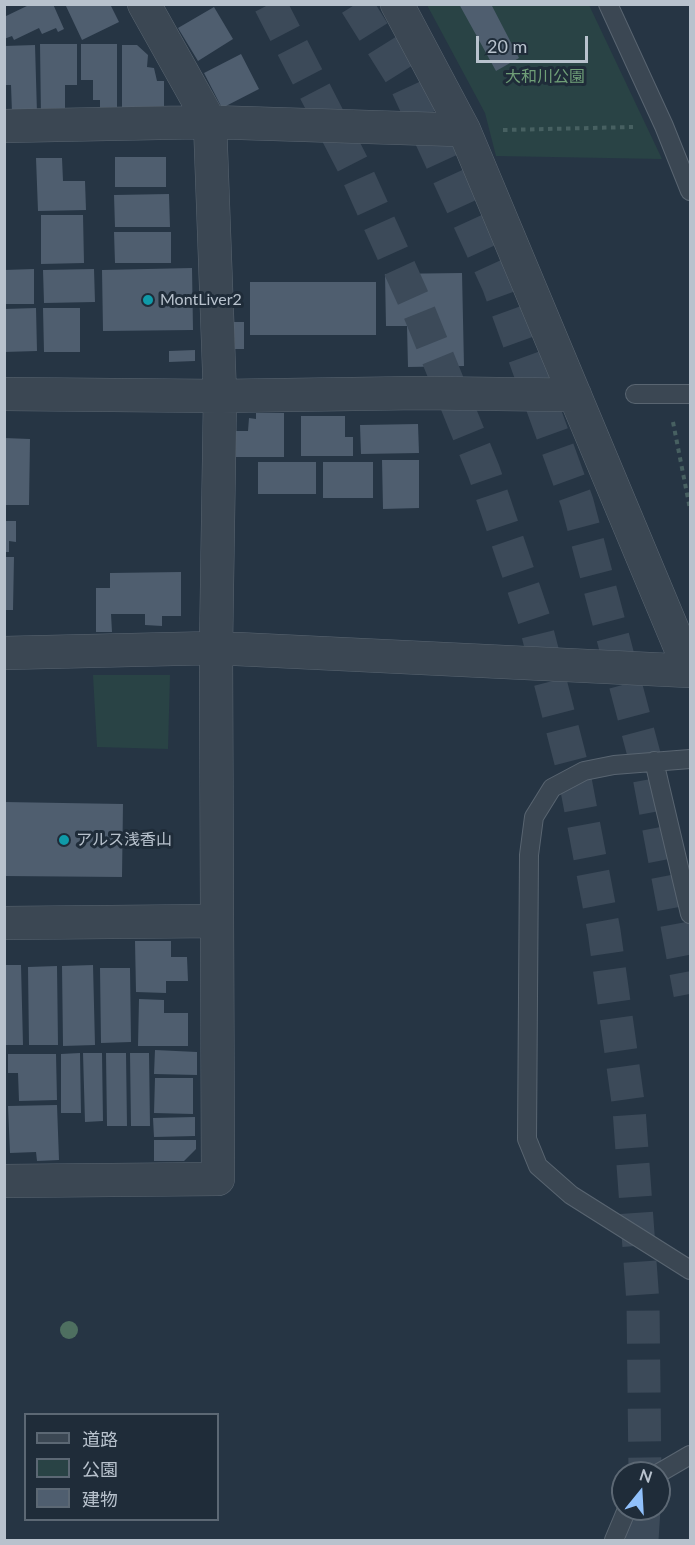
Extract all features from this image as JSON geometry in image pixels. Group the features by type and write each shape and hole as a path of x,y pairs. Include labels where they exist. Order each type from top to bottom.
{"street":[{"path":"4,1181 218,1179 216,648 220,396 210,122 144,4"},
{"path":"4,653 216,648 690,671 464,130 397,4"},
{"path":"4,126 210,122 464,130"},
{"path":"4,394 575,395"},
{"path":"4,923 216,921"}],"lane":[{"path":"608,4 664,126 690,190"},
{"path":"635,394 690,394"},
{"path":"690,759 614,765 584,771 552,788 534,817 529,855 527,1139 538,1166 571,1195 690,1270"},
{"path":"654,761 690,914"},
{"path":"671,1466 690,1455"},
{"path":"614,1540 622,1521"}],"path":[{"path":"464,130 664,126"},
{"path":"668,394 690,509"}],"green space":[{"name":"大和川公園","path":"427,5 589,5 662,159 496,156 485,113"},
{"path":"93,675 170,675 168,749 97,747"}],"building":[{"path":"31,4 53,4 64,29 58,32 56,28 42,34 39,28 14,40 12,36 4,39 4,17"},
{"path":"65,4 110,4 119,22 82,40"},
{"path":"459,4 491,4 519,58 496,71"},
{"path":"214,7 233,39 198,61 178,28"},
{"path":"40,44 77,44 77,85 65,85 65,117 41,117"},
{"path":"81,44 117,44 117,113 100,114 100,100 93,100 93,80 81,80"},
{"path":"35,45 37,113 12,113 11,85 4,85 4,46"},
{"path":"122,45 137,45 148,55 147,67 154,68 157,81 164,81 164,114 122,113"},
{"path":"241,54 259,89 222,108 204,73"},
{"path":"115,157 166,157 166,187 115,187"},
{"path":"36,158 62,158 63,181 85,181 86,210 38,211"},
{"path":"169,194 170,227 115,227 114,195"},
{"path":"41,215 83,215 84,263 41,264"},
{"path":"114,232 171,232 171,263 115,263"},
{"name":"MontLiver2","path":"192,268 193,330 103,331 102,270"},
{"path":"34,269 34,304 4,304 4,270"},
{"path":"94,269 95,302 44,303 43,270"},
{"path":"462,273 464,366 408,367 407,326 386,326 385,274"},
{"path":"250,282 376,282 376,335 250,335"},
{"path":"36,308 37,351 4,352 4,309"},
{"path":"43,308 80,308 80,352 44,352"},
{"path":"233,322 244,322 244,349 233,349"},
{"path":"195,350 195,361 169,362 169,351"},
{"path":"256,413 284,413 284,457 234,457 234,431 248,431 249,418 256,419"},
{"path":"301,416 345,416 345,437 353,437 353,456 301,456"},
{"path":"418,424 419,453 361,454 360,425"},
{"path":"4,438 30,439 29,505 4,505"},
{"path":"382,460 419,460 419,508 383,509"},
{"path":"258,462 316,462 316,494 258,494"},
{"path":"323,462 373,462 373,498 323,498"},
{"path":"4,521 16,521 16,542 9,541 9,552 4,552"},
{"path":"4,557 14,557 13,610 4,610"},
{"path":"181,572 181,616 162,616 162,626 145,625 145,614 111,614 112,632 96,632 96,588 110,588 110,573"},
{"name":"アルス浅香山","path":"4,802 123,804 122,877 4,876"},
{"path":"135,941 171,941 171,957 187,957 188,981 166,981 166,993 136,992"},
{"path":"4,965 21,965 23,1045 4,1045"},
{"path":"93,965 95,1045 63,1046 62,966"},
{"path":"57,966 58,1045 29,1045 28,967"},
{"path":"100,968 130,968 131,1042 101,1043"},
{"path":"139,999 164,1000 164,1013 188,1013 188,1046 138,1046"},
{"path":"155,1050 197,1052 197,1075 154,1074"},
{"path":"80,1053 81,1113 61,1113 61,1054"},
{"path":"83,1053 102,1053 103,1121 85,1122"},
{"path":"106,1053 126,1053 127,1126 107,1126"},
{"path":"130,1053 149,1053 150,1126 131,1126"},
{"path":"8,1054 56,1054 57,1100 19,1101 18,1073 8,1073"},
{"path":"155,1078 193,1078 193,1114 154,1113"},
{"path":"57,1105 59,1160 37,1161 36,1152 10,1153 8,1106"},
{"path":"195,1117 195,1136 154,1137 153,1118"},
{"path":"154,1140 196,1140 196,1149 184,1161 154,1161"}],"tunnel":[{"path":"270,4 353,165 418,309 484,472 534,619 574,774 604,931 629,1109 643,1303 645,1461"},
{"path":"356,4 405,82 498,284 577,502 647,766 690,994"},
{"path":"642,1540 643,1521"}],"place":[{"name":"MontLiver2","path":"148,300"},
{"name":"アルス浅香山","path":"64,840"}]}
